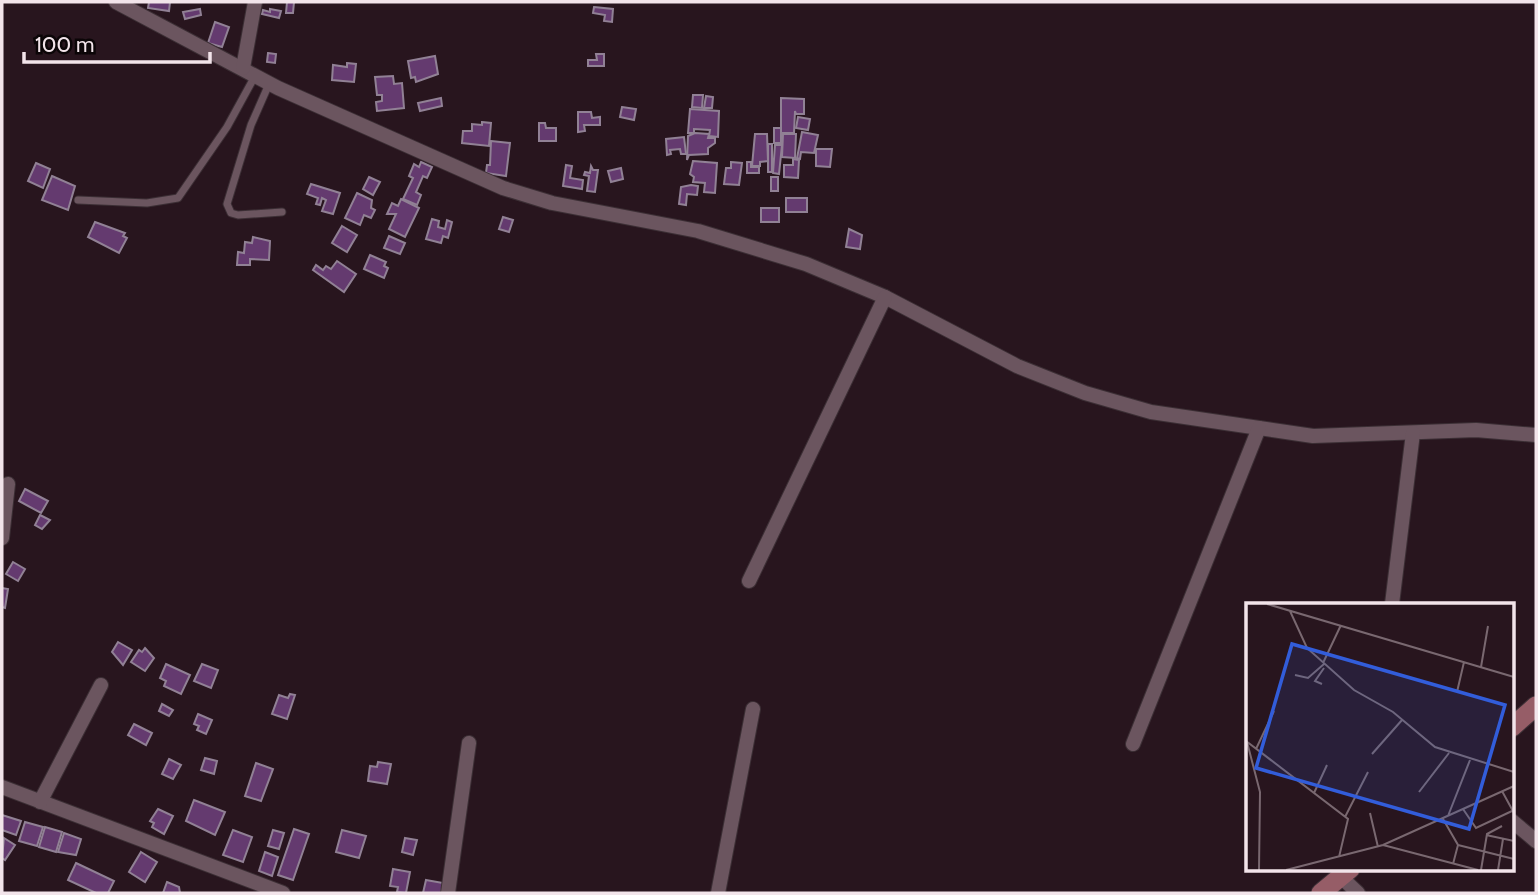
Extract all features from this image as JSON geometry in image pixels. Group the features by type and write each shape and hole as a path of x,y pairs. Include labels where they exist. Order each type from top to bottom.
{"street":[{"path":"116,2 270,83 503,188 552,203 698,231 806,264 885,297 1017,366 1085,393 1151,412 1313,436 1476,430 1536,435"},
{"path":"249,71 255,2"},
{"path":"749,581 885,297"},
{"path":"1133,744 1259,428"},
{"path":"1392,603 1413,433"},
{"path":"2,538 8,484"},
{"path":"40,803 101,685"},
{"path":"1514,725 1536,706"},
{"path":"718,893 753,709"},
{"path":"448,893 469,743"},
{"path":"2,787 283,893"},
{"path":"1514,823 1536,842"},
{"path":"1321,893 1345,873 1358,893"}],"lane":[{"path":"78,200 147,203 178,198 227,127 249,71"},
{"path":"270,83 251,125 227,204 230,213 238,215 282,212"}],"building":[{"path":"149,2 170,2 169,11 148,8"},
{"path":"287,2 294,2 293,13 286,13"},
{"path":"594,7 613,9 612,22 604,21 605,15 593,13"},
{"path":"200,9 201,15 185,19 183,12"},
{"path":"270,9 281,11 279,18 262,14 263,10 270,12"},
{"path":"215,22 229,27 222,47 208,43"},
{"path":"268,53 276,54 275,63 267,62"},
{"path":"596,54 604,54 604,66 588,66 588,60 597,60"},
{"path":"435,56 438,74 416,82 415,77 411,78 408,61"},
{"path":"347,63 356,64 354,82 332,80 333,65 347,67"},
{"path":"393,76 394,84 402,83 404,108 377,111 376,102 382,101 382,95 377,95 375,77"},
{"path":"693,95 703,95 702,108 692,107"},
{"path":"706,96 713,97 712,108 704,108"},
{"path":"441,98 442,106 420,111 418,103"},
{"path":"781,98 804,99 804,114 796,114 795,111 794,133 781,133"},
{"path":"622,107 636,109 634,120 620,117"},
{"path":"690,109 719,111 718,137 709,136 710,130 694,129 694,133 688,133"},
{"path":"578,112 591,112 592,118 600,117 600,125 584,125 585,131 578,132"},
{"path":"798,117 810,119 808,130 796,128"},
{"path":"482,122 491,123 489,146 462,143 463,131 472,131 472,124 482,125"},
{"path":"539,123 545,123 546,128 556,128 556,141 539,141"},
{"path":"774,128 781,128 781,143 774,143"},
{"path":"802,132 818,135 814,153 801,152 800,159 797,158"},
{"path":"695,133 709,134 708,138 715,138 715,143 708,148 708,154 689,155 687,160 688,136"},
{"path":"755,134 767,134 768,161 760,162 760,166 752,166"},
{"path":"783,134 796,134 795,158 782,157"},
{"path":"684,137 686,154 681,154 680,149 670,150 671,154 667,155 666,139"},
{"path":"491,141 510,143 506,176 486,173 487,165 490,165"},
{"path":"768,144 772,144 772,172 768,172"},
{"path":"775,145 782,145 779,174 773,173"},
{"path":"816,149 832,149 830,167 816,166"},
{"path":"793,159 799,160 798,178 784,177 784,165 793,165"},
{"path":"693,161 717,163 715,193 704,192 705,183 693,182 694,177 690,174"},
{"path":"421,162 432,167 427,178 423,176 416,192 421,195 417,205 403,199 413,178 409,176 414,164 419,167"},
{"path":"731,162 742,163 739,185 724,184 726,168 731,168"},
{"path":"747,162 751,162 751,167 759,167 759,173 747,173"},
{"path":"36,163 50,169 43,188 28,181"},
{"path":"566,165 572,166 570,178 583,180 582,189 563,186"},
{"path":"591,166 593,170 598,170 595,192 587,191 589,176 584,175 585,172 590,173"},
{"path":"621,168 623,179 611,182 608,171"},
{"path":"52,176 75,186 68,210 42,200"},
{"path":"369,177 380,182 373,195 363,189"},
{"path":"771,177 778,177 778,191 771,191"},
{"path":"311,184 340,193 333,214 322,211 326,200 322,198 320,205 316,204 318,198 307,194"},
{"path":"698,186 697,195 687,194 686,205 679,204 681,187"},
{"path":"357,193 372,200 371,208 375,210 371,218 364,215 360,225 345,218"},
{"path":"786,198 807,198 807,212 786,212"},
{"path":"401,199 419,208 405,237 389,229 396,214 387,214 392,203 398,206"},
{"path":"761,208 779,208 779,222 761,222"},
{"path":"503,217 513,220 509,232 499,229"},
{"path":"432,219 439,221 438,227 445,229 447,220 452,222 448,238 443,236 441,243 426,239"},
{"path":"95,222 125,233 123,236 127,238 119,253 88,237"},
{"path":"342,226 357,235 347,252 332,243"},
{"path":"849,229 862,235 860,249 846,247"},
{"path":"389,236 405,243 400,254 384,248"},
{"path":"253,237 270,241 269,260 250,259 250,265 237,265 238,252 244,253 245,242 252,243"},
{"path":"370,255 386,262 384,266 388,268 384,278 364,269"},
{"path":"337,261 356,274 344,292 313,270 316,265 323,270 326,266 331,269"},
{"path":"25,489 48,501 41,513 19,501"},
{"path":"40,515 50,520 42,529 35,525"},
{"path":"13,562 25,569 18,581 6,574"},
{"path":"2,588 8,589 5,608 2,607"},
{"path":"118,642 132,650 123,665 112,652"},
{"path":"145,648 154,658 145,671 131,662 139,650 142,652"},
{"path":"166,664 190,675 181,694 164,686 166,681 160,678"},
{"path":"202,664 218,670 211,688 194,681"},
{"path":"290,694 295,695 287,719 272,714 279,695 288,698"},
{"path":"162,704 173,710 169,716 159,711"},
{"path":"198,714 212,720 206,734 197,730 199,726 194,724"},
{"path":"134,724 152,733 146,745 128,735"},
{"path":"205,758 217,761 214,774 201,770"},
{"path":"169,759 181,765 173,779 162,774"},
{"path":"378,762 391,764 387,784 368,781 370,766 377,767"},
{"path":"256,763 273,769 261,801 245,796"},
{"path":"194,800 225,812 215,835 186,821"},
{"path":"158,809 173,816 164,834 152,827 154,823 150,821"},
{"path":"2,815 21,821 16,835 2,830"},
{"path":"25,822 43,827 37,846 19,841"},
{"path":"45,827 62,832 56,852 39,847"},
{"path":"294,829 309,834 293,880 278,875"},
{"path":"233,830 252,837 243,862 223,855"},
{"path":"273,830 284,833 279,849 268,846"},
{"path":"342,830 366,836 359,858 336,852"},
{"path":"64,833 81,839 76,855 58,852"},
{"path":"4,838 15,845 5,860 2,858"},
{"path":"405,838 417,840 413,855 402,852"},
{"path":"141,852 157,862 145,882 129,872"},
{"path":"265,852 278,857 272,876 259,871"},
{"path":"76,863 114,881 108,893 96,893 68,880"},
{"path":"393,869 410,872 406,893 397,892 398,887 390,886"},
{"path":"426,880 443,883 441,893 423,893"},
{"path":"167,882 179,887 180,893 163,893"}]}
